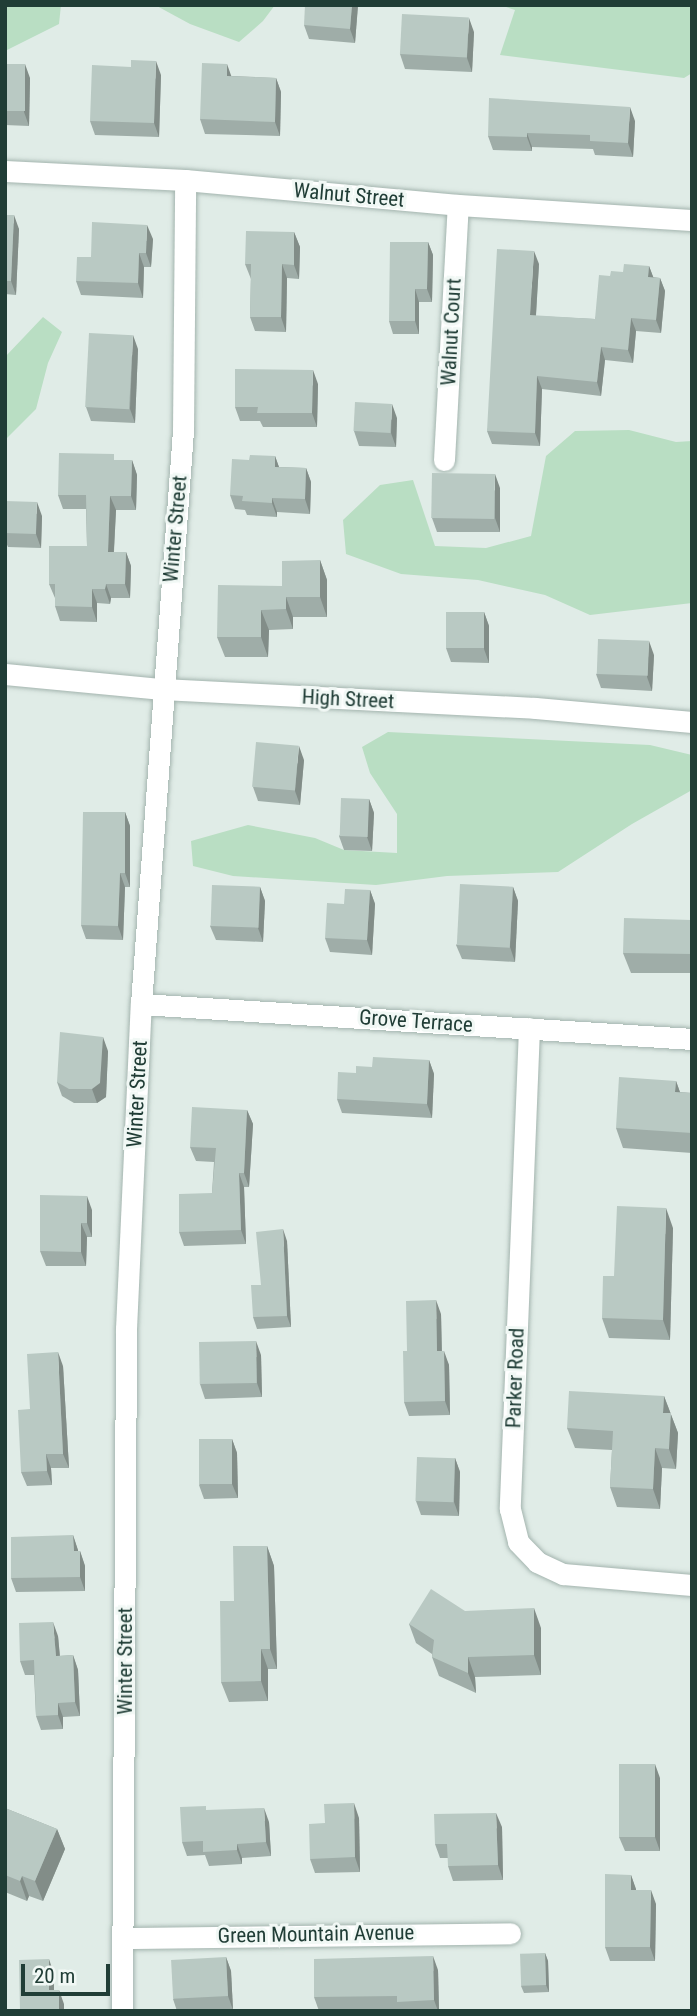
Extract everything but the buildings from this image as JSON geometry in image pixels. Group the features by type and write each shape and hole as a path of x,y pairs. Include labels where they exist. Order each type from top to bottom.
{"street":[{"name":"Walnut Street","path":"5,171 185,180 458,205 692,220"},
{"name":"Winter Street","path":"122,2011 125,1329 141,1004 183,431 185,180"},
{"name":"Walnut Court","path":"444,460 458,205"},
{"name":"High Street","path":"5,674 162,689 535,708 692,722"},
{"name":"Grove Terrace","path":"141,1004 692,1040"},
{"name":"Parker Road","path":"529,1028 510,1509 518,1542 537,1562 563,1574 692,1585"},
{"name":"Green Mountain Avenue","path":"123,1938 510,1933"}],"green space":[{"path":"5,5 61,5 59,24 5,51"},
{"path":"155,5 275,5 263,21 239,42 190,24"},
{"path":"500,5 692,5 692,73 684,78 500,55 515,10"},
{"path":"43,317 62,332 48,363 36,409 5,440 5,357"},
{"path":"629,430 676,442 692,441 692,603 590,615 545,595 478,580 401,574 346,554 343,520 380,485 413,480 435,546 486,548 531,536 546,456 575,431"},
{"path":"388,732 650,745 692,755 692,790 632,824 558,872 447,876 376,885 233,876 193,866 191,841 248,825 315,838 344,850 397,853 397,814 370,773 362,747"}]}
